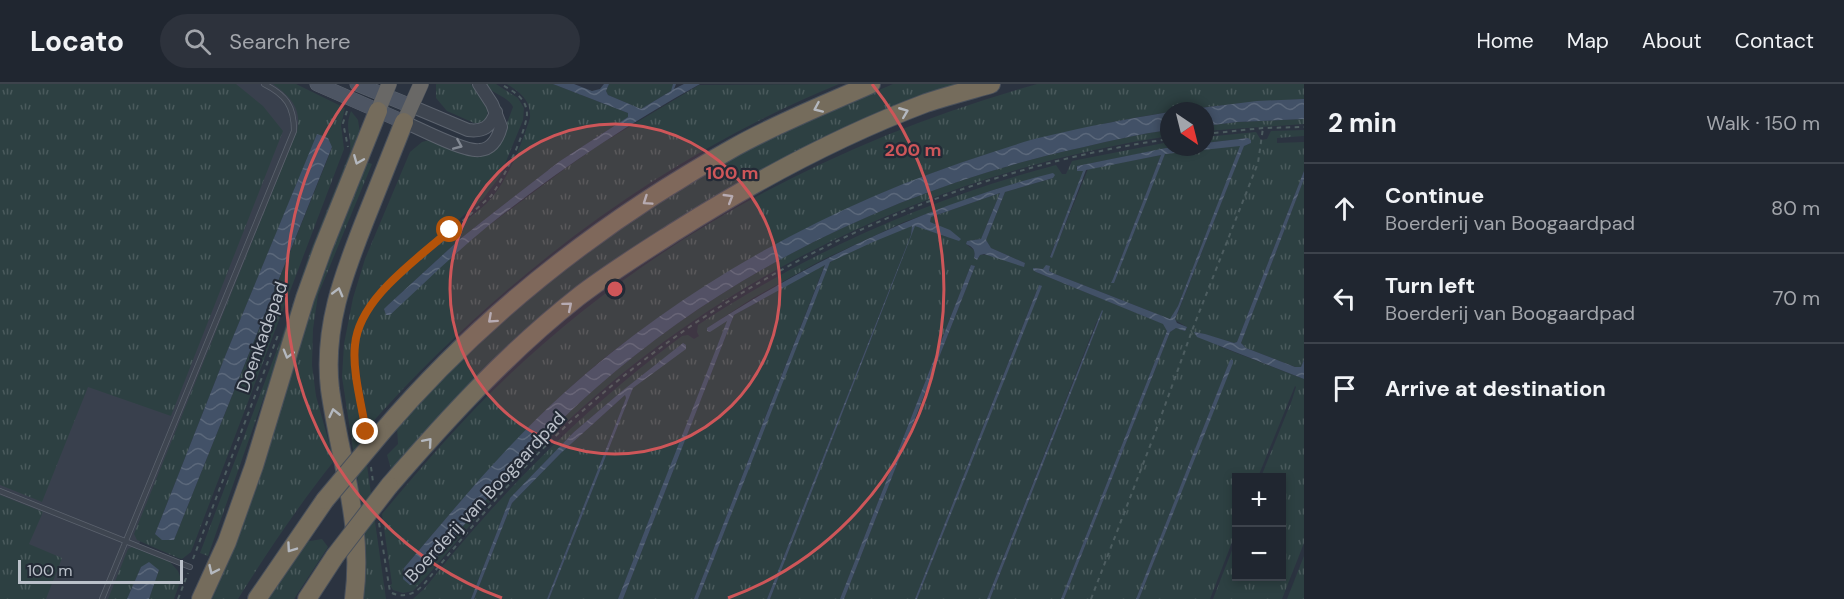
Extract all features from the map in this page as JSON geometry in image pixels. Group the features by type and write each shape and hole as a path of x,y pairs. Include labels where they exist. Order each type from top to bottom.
{"highway":[{"path":"354,599 356,541 354,510 330,385 328,347 330,328 345,271 421,84"},
{"path":"257,599 374,432 495,317 578,248 674,183 736,146 871,84"},
{"path":"307,599 382,488 532,336 578,298 620,267 734,194 848,136 927,103 991,84"},
{"path":"201,599 230,534 254,466 295,330 323,248 384,97"}],"main road":[{"path":"317,84 351,100 384,97"},
{"path":"357,84 384,97 407,114"}],"street":[{"path":"407,114 466,148 478,151 491,145 501,127 496,112 479,84"},
{"path":"407,114 477,131 487,127 496,112"}],"lane":[{"path":"102,599 294,131 294,114 287,102 274,89 264,84"},
{"path":"0,491 190,567"}],"path":[{"path":"374,432 355,358 355,345 361,322 370,306 382,292 491,196 503,177 526,121 527,108 521,97 501,84"},
{"path":"347,151 344,123 351,100"},
{"path":"1214,133 1304,127"},
{"path":"1091,599 1258,163 1263,128"},
{"name":"Boerderij van Boogaardpad","path":"379,524 390,592 396,598 410,596 532,460 567,426 658,349 712,311 781,271 895,215 958,191 1063,159 1160,141"},
{"name":"Doenkadepad","path":"178,599 278,333"},
{"path":"371,466 382,488"}],"shaded area":[{"path":"0,84 281,84 317,101 117,599 0,599"}],"green space":[{"path":"0,84 236,84 263,106 283,131 171,416 88,387 42,502 0,485"},
{"path":"273,84 296,84 345,108 341,125 344,149 191,552 182,559 137,540 134,534 297,131 298,116 294,104","holes":["317,135 332,148 174,540 155,534 226,354"]},
{"path":"436,84 471,84 488,110 486,119 474,123 447,111 436,98"},
{"path":"484,84 496,84 518,98 524,108 523,120 500,176 483,199 425,248 373,298 364,309 355,331 352,360 386,599 363,599 366,566 364,522 342,377 344,344 353,298 365,259 410,152 422,142 429,140 476,155 500,142 513,107 511,103"},
{"path":"507,84 553,84 628,113 628,117 560,161 460,239 383,312 488,226 566,168 599,145 699,85 839,84 772,114 707,148 645,186 585,228 527,273 472,321 419,372 369,426 359,367 360,335 379,301 395,283 486,204 507,175 518,152 530,112 524,98"},
{"path":"609,84 673,84 671,91 641,109 608,95 606,91"},
{"path":"893,84 965,84 769,166 689,212 628,252 439,418 391,469 387,455 398,444 397,427 403,417 505,316 631,219 746,150 786,130"},
{"path":"1037,84 1304,84 1304,99 1214,106 1214,102 1160,102 1160,114 1069,132 994,152 920,178 848,208 777,244 652,322 615,349 564,393 501,456 404,568 402,572 408,582 413,584 524,458 596,388 649,344 705,305 764,269 825,236 887,208 952,184 1018,163 1160,131 1160,138 1085,152 1002,174 921,202 842,236 766,276 693,321 624,372 535,453 413,591 403,593 393,590 390,585 392,584 382,514 474,410 564,326 625,279 688,236 754,198 822,163 892,133"},
{"path":"351,111 358,120 360,133 208,556 200,553 281,339 310,252 350,152 348,123"},
{"path":"1304,119 1304,124 1214,130 1214,125"},
{"path":"1304,130 1304,136 1277,138 1277,143 1304,142 1304,171 1237,342 1196,332 1221,347 1304,379 1304,543 1282,599 1213,599 1232,550 1232,581 1286,581 1286,473 1263,473 1292,400 1295,386 1260,473 1232,473 1232,542 1210,599 1139,599 1233,361 1229,363 1136,599 1064,599 1170,332 1176,328 1185,331 1187,327 1175,320 1244,145 1250,144 1248,138 1214,142 1214,136 1256,132 1261,140 1267,139 1271,131"},
{"path":"1160,144 1160,150 1077,166 1076,169 1084,170 1050,256 1052,257 1088,169 1161,156 1113,279 1164,156 1214,156 1214,148 1241,145 1178,306 1170,319 1055,274 1049,271 1049,266 1043,269 1034,268 1036,272 1164,324 1167,331 1061,599 990,599 1103,311 1096,323 987,599 917,599 1041,286 1036,292 915,599 844,599 975,266 971,265 840,599 770,599 915,225 947,237 940,226 930,222 931,217 1000,193 981,239 967,241 966,244 975,251 974,258 978,259 980,255 991,255 1024,266 1025,263 991,248 986,240 1005,192 1053,178 999,188 904,222 822,260 753,298 707,328 728,320 618,599 549,599 633,388 685,343 622,391 574,432 510,498 471,599 413,599 513,486 577,422 682,336 688,335 694,339 699,336 698,325 782,274 870,230 962,194 1056,165 1062,174 1066,174 1072,161"},
{"path":"364,161 372,164 318,295 313,329 312,365 316,396 334,461 284,528 238,599 212,599 255,488 281,409 314,293"},
{"path":"1304,179 1304,360 1298,368 1246,348 1241,343"},
{"path":"912,225 911,235 767,599 698,599 828,265 854,248"},
{"path":"825,264 694,599 623,599 734,315"},
{"path":"625,395 626,398 547,599 474,599 512,503 561,453"},
{"path":"0,495 43,512 29,544 62,558 46,599 0,599"},
{"path":"322,539 328,547 294,599 266,599 304,542"},
{"path":"132,547 170,562 178,571 181,579 174,599 149,599 159,570 141,567 127,599 108,599 128,549"},
{"path":"1304,556 1304,599 1287,599"}],"water":[{"path":"553,84 574,84 592,91 600,89 604,84 609,84 606,91 608,95 641,109 671,91 673,84 676,84 674,89 684,84 700,84 618,133 539,187 488,226 390,315 386,315 384,309 460,239 560,161 628,117 628,113"},
{"path":"1304,99 1304,119 1214,125 1214,106 1257,101"},
{"path":"1160,114 1160,131 1018,163 888,208 825,236 705,305 649,344 596,388 524,458 413,584 410,585 403,579 404,568 481,477 543,412 612,352 712,281 819,221 875,196 990,153 1040,138"},
{"path":"317,134 328,138 332,147 174,540 162,540 155,534"},
{"path":"1248,138 1251,140 1251,143 1244,146 1175,319 1177,323 1187,327 1185,331 1176,328 1170,332 1064,599 1061,599 1167,331 1163,324 1036,272 1033,268 1043,269 1046,265 1050,266 1049,271 1055,274 1170,319 1178,306 1240,146 1214,149 1214,142"},
{"path":"1160,149 1160,155 1086,170 1052,258 1050,257 1083,171 1077,171 1077,166"},
{"path":"1161,156 1164,156 1114,283 1111,283"},
{"path":"1304,171 1304,179 1241,343 1246,348 1295,367 1301,367 1304,360 1304,379 1197,337 1194,332 1237,342"},
{"path":"1053,173 1055,175 1053,178 1005,192 986,240 991,248 1025,263 1024,267 984,254 980,255 977,260 974,258 973,249 966,244 967,241 981,239 1000,193 931,217 930,222 950,230 961,239 959,241 915,226 770,599 767,599 911,235 912,226 830,262 698,599 694,599 825,265 734,315 623,599 618,599 727,321 710,332 707,328 789,279 874,236 962,201"},
{"path":"971,265 975,266 844,599 840,599"},
{"path":"1039,285 1042,286 917,599 915,599"},
{"path":"1102,310 990,599 987,599"},
{"path":"683,343 686,349 633,388 549,599 547,599 626,398 625,395 561,453 512,503 474,599 471,599 510,498 574,432"},
{"path":"1230,360 1233,360 1233,363 1139,599 1136,599"},
{"path":"149,562 159,570 149,599 127,599 141,567"}],"route":[{"path":"366,432 355,358 357,333 361,322 370,306 382,292 450,230"}]}
